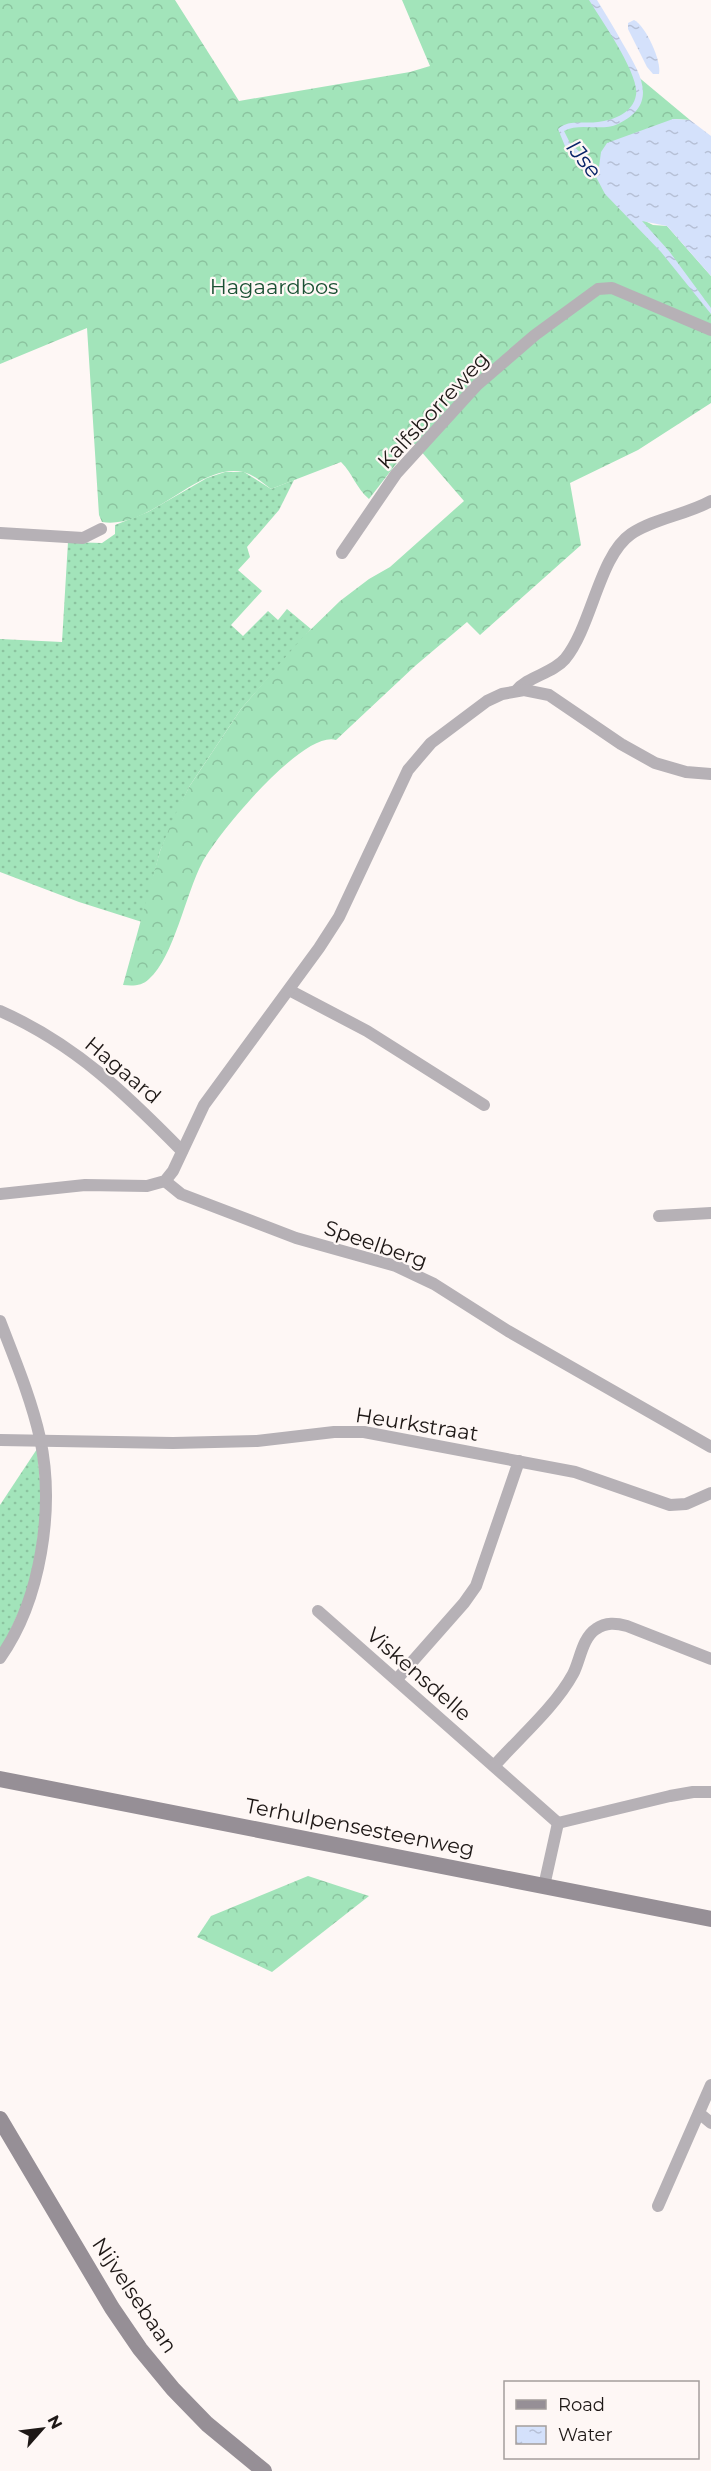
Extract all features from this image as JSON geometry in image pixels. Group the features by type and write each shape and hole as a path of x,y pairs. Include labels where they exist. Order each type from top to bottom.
{"main road":[{"name":"Terhulpensesteenweg","path":"0,1779 711,1919"},
{"name":"Nijvelsebaan","path":"0,2119 112,2308 140,2349 173,2389 207,2424 264,2471"}],"street":[{"name":"Kalfsborreweg","path":"342,553 396,474 477,385 535,335 598,289 612,288 711,330"},
{"path":"516,691 522,684 564,660 580,634 612,556 629,535 662,519 691,511 711,501"},
{"path":"0,533 84,538 101,529"},
{"path":"0,1194 85,1185 147,1186 165,1180 172,1171 204,1105 289,990 339,917 408,770 431,743 462,718 495,697 516,691 531,691 549,695 621,744 655,763 686,772 711,774"},
{"path":"289,990 368,1031 484,1106"},
{"name":"Hagaard","path":"0,1011 38,1030 92,1065 182,1151"},
{"name":"Speelberg","path":"165,1180 181,1194 212,1206 296,1238 396,1266 434,1284 508,1332 711,1447"},
{"path":"659,1216 711,1213"},
{"path":"0,1321 27,1392 40,1441 45,1497 42,1540 26,1612 0,1658"},
{"name":"Heurkstraat","path":"0,1440 173,1443 257,1441 353,1431 439,1445 591,1477 670,1505 682,1505 711,1493"},
{"path":"397,1680 476,1586 519,1461"},
{"name":"Viskensdelle","path":"318,1611 558,1823"},
{"path":"494,1766 561,1693 590,1635 596,1629 616,1623 711,1659"},
{"path":"544,1886 558,1823 670,1796 711,1792"},
{"path":"658,2206 711,2085"},
{"path":"699,2113 711,2123"}],"green space":[{"name":"Hagaardbos","path":"0,0 175,0 239,101 410,72 430,66 402,0 593,0 636,75 690,120 673,119 602,176 629,203 641,219 653,225 667,226 711,276 711,403 638,450 570,483 581,545 480,635 467,622 415,666 336,740 321,741 303,751 262,787 225,830 202,863 166,956 149,979 137,985 123,985 160,851 189,787 241,709 302,638 340,601 369,579 390,567 464,501 413,442 369,499 341,462 271,489 247,473 226,472 209,477 139,516 121,522 102,522 99,515 87,328 0,364"},
{"path":"225,472 244,472 271,489 294,480 279,510 247,547 250,557 238,570 262,591 231,625 243,636 268,611 278,620 287,609 311,629 241,709 189,787 160,851 142,922 79,902 0,872 0,639 62,642 68,542 102,543 115,534 115,525 148,512 207,478"},
{"path":"37,1449 42,1502 32,1583 0,1653 0,1505"},
{"path":"308,1876 369,1896 272,1972 197,1937 211,1916"}],"water":[{"path":"589,0 597,0 629,55 640,77 643,98 631,116 618,124 605,127 577,127 564,131 574,151 599,167 601,152 607,143 673,119 690,120 711,136 711,276 667,226 642,221 669,251 711,308 711,314 661,252 605,194 595,175 569,156 558,129 567,124 598,122 616,117 631,107 636,95 636,86 626,61"},
{"path":"634,20 652,44 658,61 659,74 653,74 647,67 628,29 628,23"}],"waterway":[{"name":"IJse","path":"570,145 581,155"}]}
